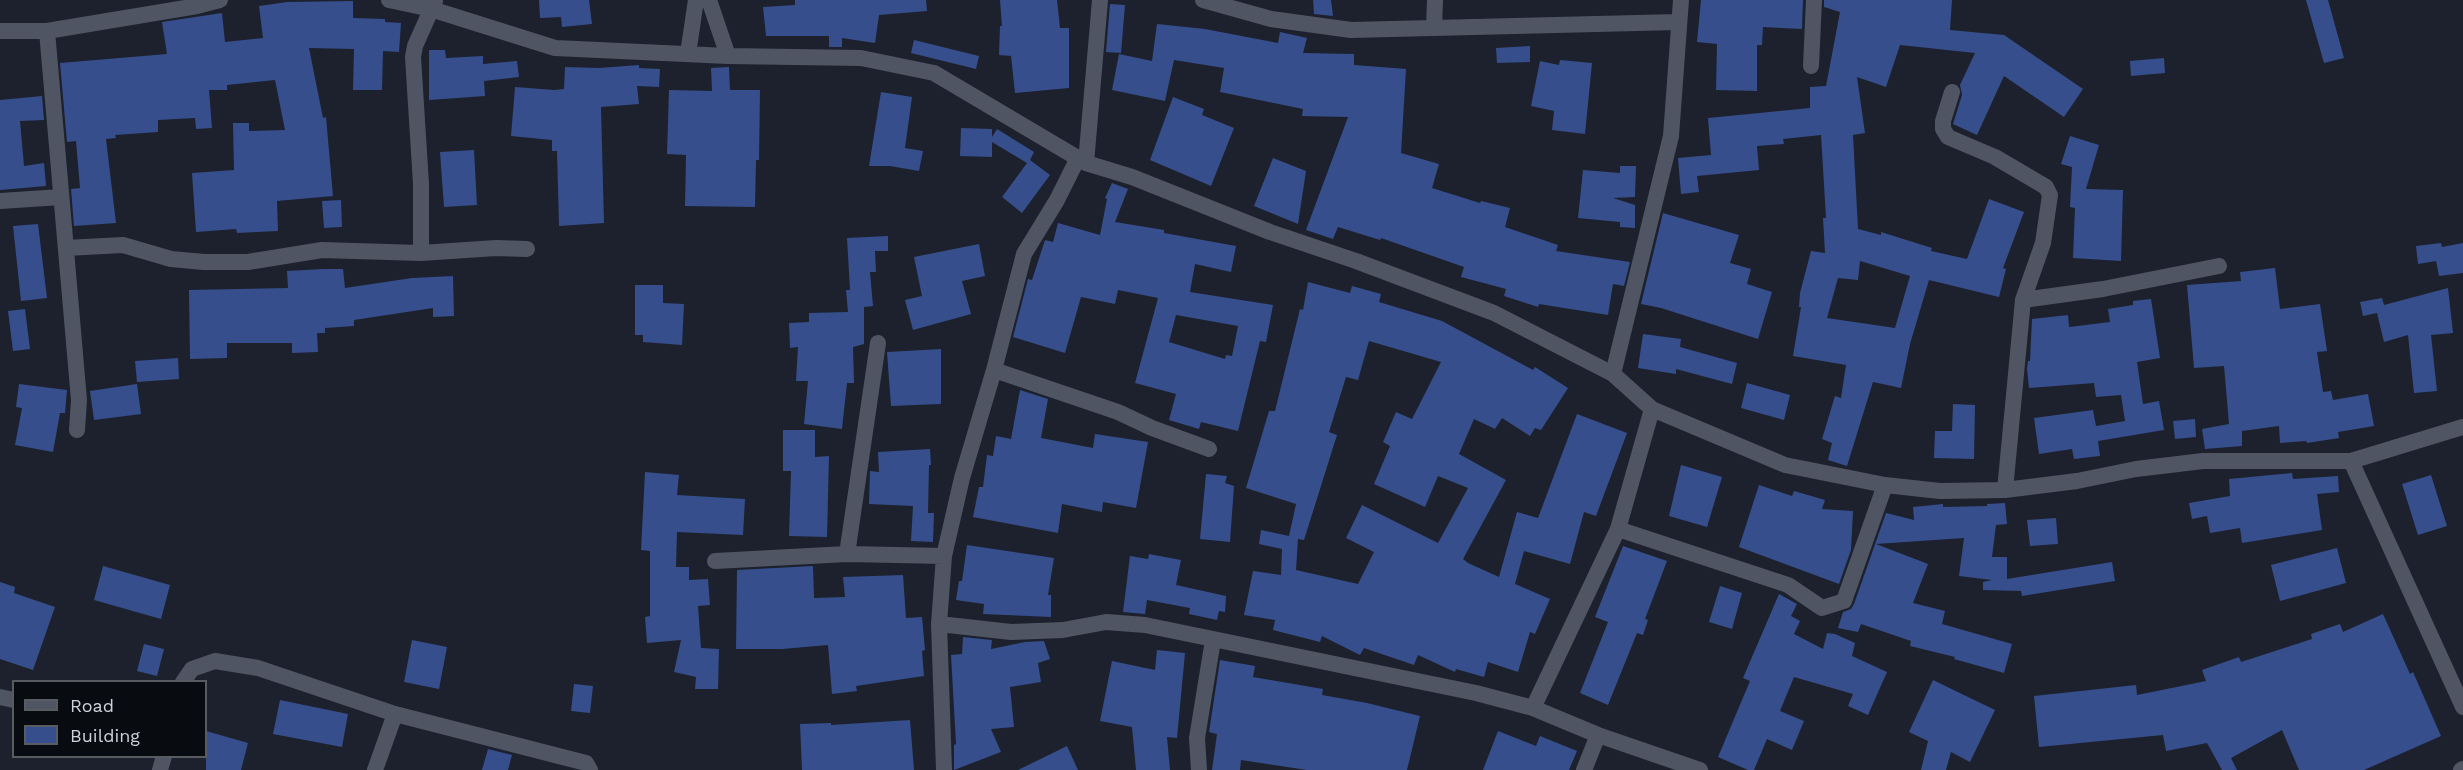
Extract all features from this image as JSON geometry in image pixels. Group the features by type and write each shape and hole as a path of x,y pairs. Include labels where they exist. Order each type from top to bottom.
{"street":[{"path":"0,31 47,31 197,6 220,0"},
{"path":"389,0 433,4 555,48 728,56 861,58 934,73 1082,160 1132,177 1270,232 1461,299 1494,313 1613,374 1652,410 1785,465 1885,485 1940,491 2005,490 2203,461 2351,461 2463,427"},
{"path":"688,54 696,0"},
{"path":"709,0 728,56"},
{"path":"944,770 939,624 944,556 962,478 994,370 1024,254 1082,160 1100,0"},
{"path":"1203,0 1271,19 1352,30 1678,22"},
{"path":"1434,28 1435,0"},
{"path":"1613,374 1671,136 1681,0"},
{"path":"1811,66 1814,0"},
{"path":"421,253 421,172 413,57 415,46 433,4"},
{"path":"47,31 79,399 77,430"},
{"path":"1952,92 1943,121 1948,137 1995,156 2049,190 2049,209 2043,243 2023,300 2005,490"},
{"path":"0,201 61,197"},
{"path":"66,248 123,245 171,259 204,262 248,261 322,250 421,253 496,248 527,249"},
{"path":"2023,300 2103,289 2219,266"},
{"path":"847,554 878,343"},
{"path":"994,370 1118,412 1152,428 1209,448"},
{"path":"1533,708 1618,529 1652,410"},
{"path":"2351,461 2463,706"},
{"path":"1618,529 1788,585 1822,608 1844,601 1885,485"},
{"path":"715,561 847,554 944,556"},
{"path":"939,624 1011,632 1063,630 1106,622 1144,625 1476,693 1533,708 1598,735 1700,770"},
{"path":"1199,770 1197,738 1213,639"},
{"path":"184,680 192,669 214,661 258,668 395,714 586,763 590,770"},
{"path":"375,770 395,714"},
{"path":"1584,770 1598,735"}],"building":[{"path":"539,0 589,0 592,24 562,27 561,17 540,18"},
{"path":"795,0 926,0 927,11 879,15 875,43 842,38 842,47 829,47 829,36 766,36 763,7 795,5"},
{"path":"1000,0 1057,0 1060,28 1069,28 1069,88 1015,93 1011,56 999,55 1000,26 1002,26"},
{"path":"1313,0 1331,0 1333,16 1314,14"},
{"path":"1701,0 1803,0 1802,29 1763,27 1762,45 1757,45 1757,91 1716,90 1717,44 1697,42"},
{"path":"1824,0 1952,0 1950,30 2004,35 2083,89 2064,117 2004,76 1977,135 1953,124 1962,95 1960,85 1975,53 1900,45 1886,87 1857,77 1865,133 1853,135 1858,229 1881,235 1881,232 1932,248 1931,251 1967,259 1989,199 2024,212 2003,268 2006,269 1999,297 1929,280 1910,344 1901,388 1873,382 1847,466 1828,460 1832,443 1822,439 1835,396 1841,398 1846,365 1793,356 1801,307 1799,307 1800,293 1811,251 1825,253 1823,218 1826,218 1821,135 1783,139 1784,144 1757,146 1759,170 1697,176 1699,192 1681,194 1678,158 1711,155 1708,118 1810,108 1810,87 1826,86 1840,12 1824,7","holes":["1860,261 1910,276 1895,328 1827,318 1838,278 1858,280"]},
{"path":"2306,0 2328,0 2344,58 2324,63"},
{"path":"353,1 353,18 385,19 385,22 401,23 399,52 383,51 382,90 353,90 354,49 309,48 323,118 326,117 333,196 277,201 278,231 237,233 236,229 196,232 192,173 234,170 233,123 249,123 249,131 285,130 275,80 227,85 227,90 209,90 212,128 196,129 195,118 158,120 158,132 115,135 116,138 106,139 116,223 74,226 71,189 80,188 76,141 67,142 60,63 167,54 162,22 222,13 225,42 263,38 259,6 287,2"},
{"path":"1110,4 1125,5 1121,53 1106,52"},
{"path":"1157,24 1205,29 1278,43 1280,32 1307,38 1303,53 1354,54 1354,65 1406,69 1401,153 1439,164 1432,188 1480,203 1481,201 1510,208 1505,227 1558,245 1556,251 1630,262 1624,286 1613,284 1608,315 1539,304 1538,307 1504,296 1506,289 1461,277 1464,267 1381,238 1380,240 1338,227 1333,239 1306,230 1348,117 1302,116 1303,109 1220,92 1224,68 1174,60 1165,101 1112,90 1119,54 1152,61"},
{"path":"914,40 979,56 976,69 911,53"},
{"path":"1530,46 1530,62 1497,63 1496,48"},
{"path":"429,50 445,50 446,58 483,56 483,64 517,61 519,77 484,81 485,96 429,100"},
{"path":"2164,58 2165,73 2131,76 2130,61"},
{"path":"1560,60 1592,63 1585,134 1552,130 1554,111 1531,106 1540,61 1559,65"},
{"path":"639,65 639,68 660,69 659,87 637,86 639,104 601,107 604,223 559,226 557,151 552,151 552,140 511,136 515,87 564,89 565,67 599,68"},
{"path":"729,67 730,90 760,90 759,160 756,160 755,207 685,206 686,155 667,154 669,90 712,91 711,68"},
{"path":"881,92 912,97 905,148 923,151 919,171 890,166 869,166"},
{"path":"42,96 44,120 20,121 24,166 44,163 46,186 0,190 0,100"},
{"path":"1173,97 1204,109 1202,115 1234,128 1211,186 1150,160"},
{"path":"961,128 992,129 992,137 997,129 1034,152 1030,160 1050,175 1022,213 1002,197 1027,163 992,142 992,157 960,156"},
{"path":"2070,136 2099,145 2086,189 2123,190 2121,261 2073,258 2075,208 2070,207 2072,167 2061,164"},
{"path":"474,150 477,205 444,207 440,152"},
{"path":"1273,158 1306,171 1298,224 1254,206"},
{"path":"1620,166 1636,166 1635,197 1613,198 1635,205 1635,228 1620,227 1620,222 1578,218 1583,170 1620,173"},
{"path":"1112,183 1128,189 1115,222 1236,246 1231,272 1195,264 1190,292 1273,305 1266,342 1260,341 1238,431 1201,422 1199,429 1169,420 1176,394 1135,383 1158,298 1118,290 1115,304 1081,297 1065,353 1013,337 1028,279 1032,280 1045,240 1053,242 1058,223 1100,235 1107,199 1105,198","holes":["1176,315 1238,326 1232,356 1226,355 1225,359 1169,342"]},
{"path":"341,200 342,227 324,228 322,201"},
{"path":"1663,213 1739,235 1730,263 1751,269 1747,284 1772,292 1758,339 1661,308 1641,304"},
{"path":"38,224 47,298 21,301 13,226"},
{"path":"888,236 888,251 875,251 876,272 870,272 873,306 864,307 864,344 853,347 854,383 847,383 842,429 804,424 808,381 796,381 798,347 790,348 789,323 809,322 809,313 848,312 846,290 850,290 847,238"},
{"path":"2441,243 2442,247 2463,243 2463,273 2439,276 2436,261 2418,264 2416,246"},
{"path":"979,244 985,276 962,281 971,314 913,330 905,300 922,296 914,257"},
{"path":"2275,268 2280,309 2320,304 2327,351 2317,352 2323,392 2331,391 2333,400 2368,394 2374,426 2338,432 2339,438 2307,443 2306,441 2280,443 2279,426 2242,431 2242,446 2205,449 2202,429 2229,424 2224,366 2194,368 2187,285 2241,281 2240,272"},
{"path":"343,269 345,288 412,278 453,276 454,316 433,317 433,308 354,320 354,326 325,328 325,333 317,333 318,352 292,353 292,343 227,343 227,358 190,359 189,290 288,288 287,271"},
{"path":"1308,282 1350,293 1352,286 1381,294 1379,302 1442,321 1533,370 1535,367 1568,388 1541,430 1535,428 1530,436 1502,418 1495,429 1474,419 1459,454 1506,480 1463,559 1499,577 1517,512 1538,518 1577,414 1627,433 1596,516 1584,512 1570,564 1524,551 1515,584 1550,599 1535,634 1530,632 1518,672 1488,662 1484,677 1456,669 1455,672 1418,655 1414,665 1364,648 1360,655 1322,636 1320,642 1273,630 1275,620 1244,615 1253,571 1281,575 1282,549 1259,544 1261,530 1289,536 1296,504 1246,488 1269,411 1275,411 1300,309 1303,310","holes":["1369,341 1441,362 1412,419 1396,412 1383,442 1390,446 1374,484 1425,507 1438,476 1468,488 1438,543 1362,505 1346,538 1374,552 1358,584 1296,570 1298,539 1304,540 1337,435 1329,432 1346,377 1358,380"]},
{"path":"635,285 663,285 663,303 684,304 682,345 643,342 643,335 635,335"},
{"path":"2448,288 2453,333 2431,335 2437,391 2414,393 2408,335 2384,342 2377,313 2363,316 2360,302 2382,298 2384,305"},
{"path":"2151,299 2160,358 2137,362 2143,404 2159,401 2164,430 2098,441 2100,456 2074,459 2072,449 2039,454 2034,418 2093,410 2096,426 2125,421 2121,395 2096,397 2094,383 2029,388 2027,369 2028,361 2030,361 2032,319 2068,315 2069,327 2110,322 2108,309 2133,305 2133,301"},
{"path":"25,309 30,349 13,351 8,311"},
{"path":"1643,334 1681,339 1680,347 1737,363 1732,384 1676,369 1676,374 1638,368"},
{"path":"941,349 941,404 891,406 887,352"},
{"path":"178,358 179,379 137,382 135,361"},
{"path":"1747,383 1790,395 1784,420 1741,408"},
{"path":"19,384 67,390 65,413 60,413 53,452 15,445 22,408 16,407"},
{"path":"137,384 141,414 94,420 90,391"},
{"path":"1020,390 1048,399 1041,438 1093,448 1095,434 1148,442 1136,508 1103,502 1102,512 1062,504 1058,533 973,517 979,487 983,487 987,455 993,456 996,436 1011,439"},
{"path":"1953,404 1975,405 1974,459 1934,458 1935,431 1952,431"},
{"path":"2195,419 2196,437 2175,439 2173,421"},
{"path":"783,430 815,430 815,457 829,456 827,537 789,536 791,471 783,471"},
{"path":"930,449 928,513 934,513 933,542 911,541 913,506 869,504 870,471 879,472 878,452"},
{"path":"1681,465 1722,477 1707,527 1669,516"},
{"path":"645,472 679,475 677,495 745,499 743,535 677,532 676,567 689,567 689,580 708,579 710,605 698,606 701,648 719,649 718,689 695,689 696,677 674,672 681,640 647,643 645,617 650,616 650,551 641,550"},
{"path":"2292,473 2293,479 2338,476 2339,492 2317,494 2322,530 2242,543 2240,528 2210,533 2207,516 2192,519 2189,503 2230,496 2229,479"},
{"path":"1206,474 1227,476 1225,483 1234,486 1230,542 1200,539"},
{"path":"2431,475 2447,526 2418,535 2402,484"},
{"path":"1759,485 1792,496 1794,491 1825,500 1822,509 1853,511 1851,550 1839,584 1739,547"},
{"path":"2005,503 2007,524 1996,525 1992,557 2007,557 2007,579 2112,562 2115,581 2022,596 2021,591 1983,590 1983,582 1992,580 1959,576 1964,538 1876,544 1928,564 1913,603 1945,611 1942,624 2012,644 2004,673 1954,659 1955,657 1910,646 1911,641 1861,624 1858,632 1838,628 1843,612 1851,609 1854,604 1886,513 1914,520 1913,507 1943,504 1943,507 1987,506 1987,504"},
{"path":"2056,518 2058,544 2030,546 2027,520"},
{"path":"967,545 1054,558 1048,595 1051,595 1051,617 983,614 984,604 956,600 959,581 962,581"},
{"path":"1623,546 1667,561 1645,619 1648,620 1643,635 1637,633 1608,705 1580,693 1608,622 1595,617"},
{"path":"2337,548 2346,583 2280,601 2271,565"},
{"path":"1149,554 1181,560 1176,585 1226,596 1225,612 1219,611 1217,620 1189,614 1190,608 1147,600 1145,614 1123,612 1130,556 1148,559"},
{"path":"103,566 170,585 161,619 94,600"},
{"path":"813,566 814,598 845,597 843,577 903,575 906,618 922,617 925,650 922,651 924,676 856,686 857,691 832,694 828,645 782,649 736,649 737,570"},
{"path":"0,582 15,587 14,593 55,607 33,670 0,659"},
{"path":"1720,586 1742,593 1732,629 1709,622"},
{"path":"1779,594 1797,604 1791,616 1800,621 1794,634 1823,649 1827,633 1835,634 1855,643 1852,656 1887,672 1868,715 1848,706 1853,694 1794,677 1780,711 1804,721 1792,750 1767,739 1754,770 1748,770 1718,757 1750,681 1743,678"},
{"path":"2383,614 2410,674 2413,672 2441,736 2364,770 2299,770 2282,730 2231,758 2237,770 2222,770 2207,743 2166,751 2163,735 2039,747 2034,696 2136,685 2137,695 2206,681 2202,670 2239,657 2241,662 2312,639 2311,634 2340,624 2343,632"},
{"path":"963,637 992,640 991,649 1025,642 1044,641 1050,659 1038,663 1041,682 1010,687 1014,727 991,729 1001,752 954,770 954,745 956,744 951,655 962,654"},
{"path":"412,640 447,647 439,689 404,682"},
{"path":"144,644 164,649 157,676 137,671"},
{"path":"1157,650 1185,653 1177,738 1167,737 1170,770 1136,770 1132,727 1100,721 1112,661 1155,670"},
{"path":"1220,660 1255,666 1253,677 1323,689 1322,695 1420,716 1407,770 1307,770 1241,760 1240,770 1212,770 1217,734 1209,732"},
{"path":"1933,680 1995,710 1970,762 1951,752 1946,770 1921,770 1928,741 1909,732"},
{"path":"574,684 593,686 590,713 571,711"},
{"path":"280,700 348,714 342,747 273,734"},
{"path":"910,720 914,770 802,770 800,724 831,723 831,725"},
{"path":"207,731 248,743 241,770 206,770"},
{"path":"1498,731 1536,746 1540,736 1577,751 1569,770 1483,770"},
{"path":"1067,746 1078,770 1018,770"},
{"path":"488,749 512,755 508,770 482,770"}]}
